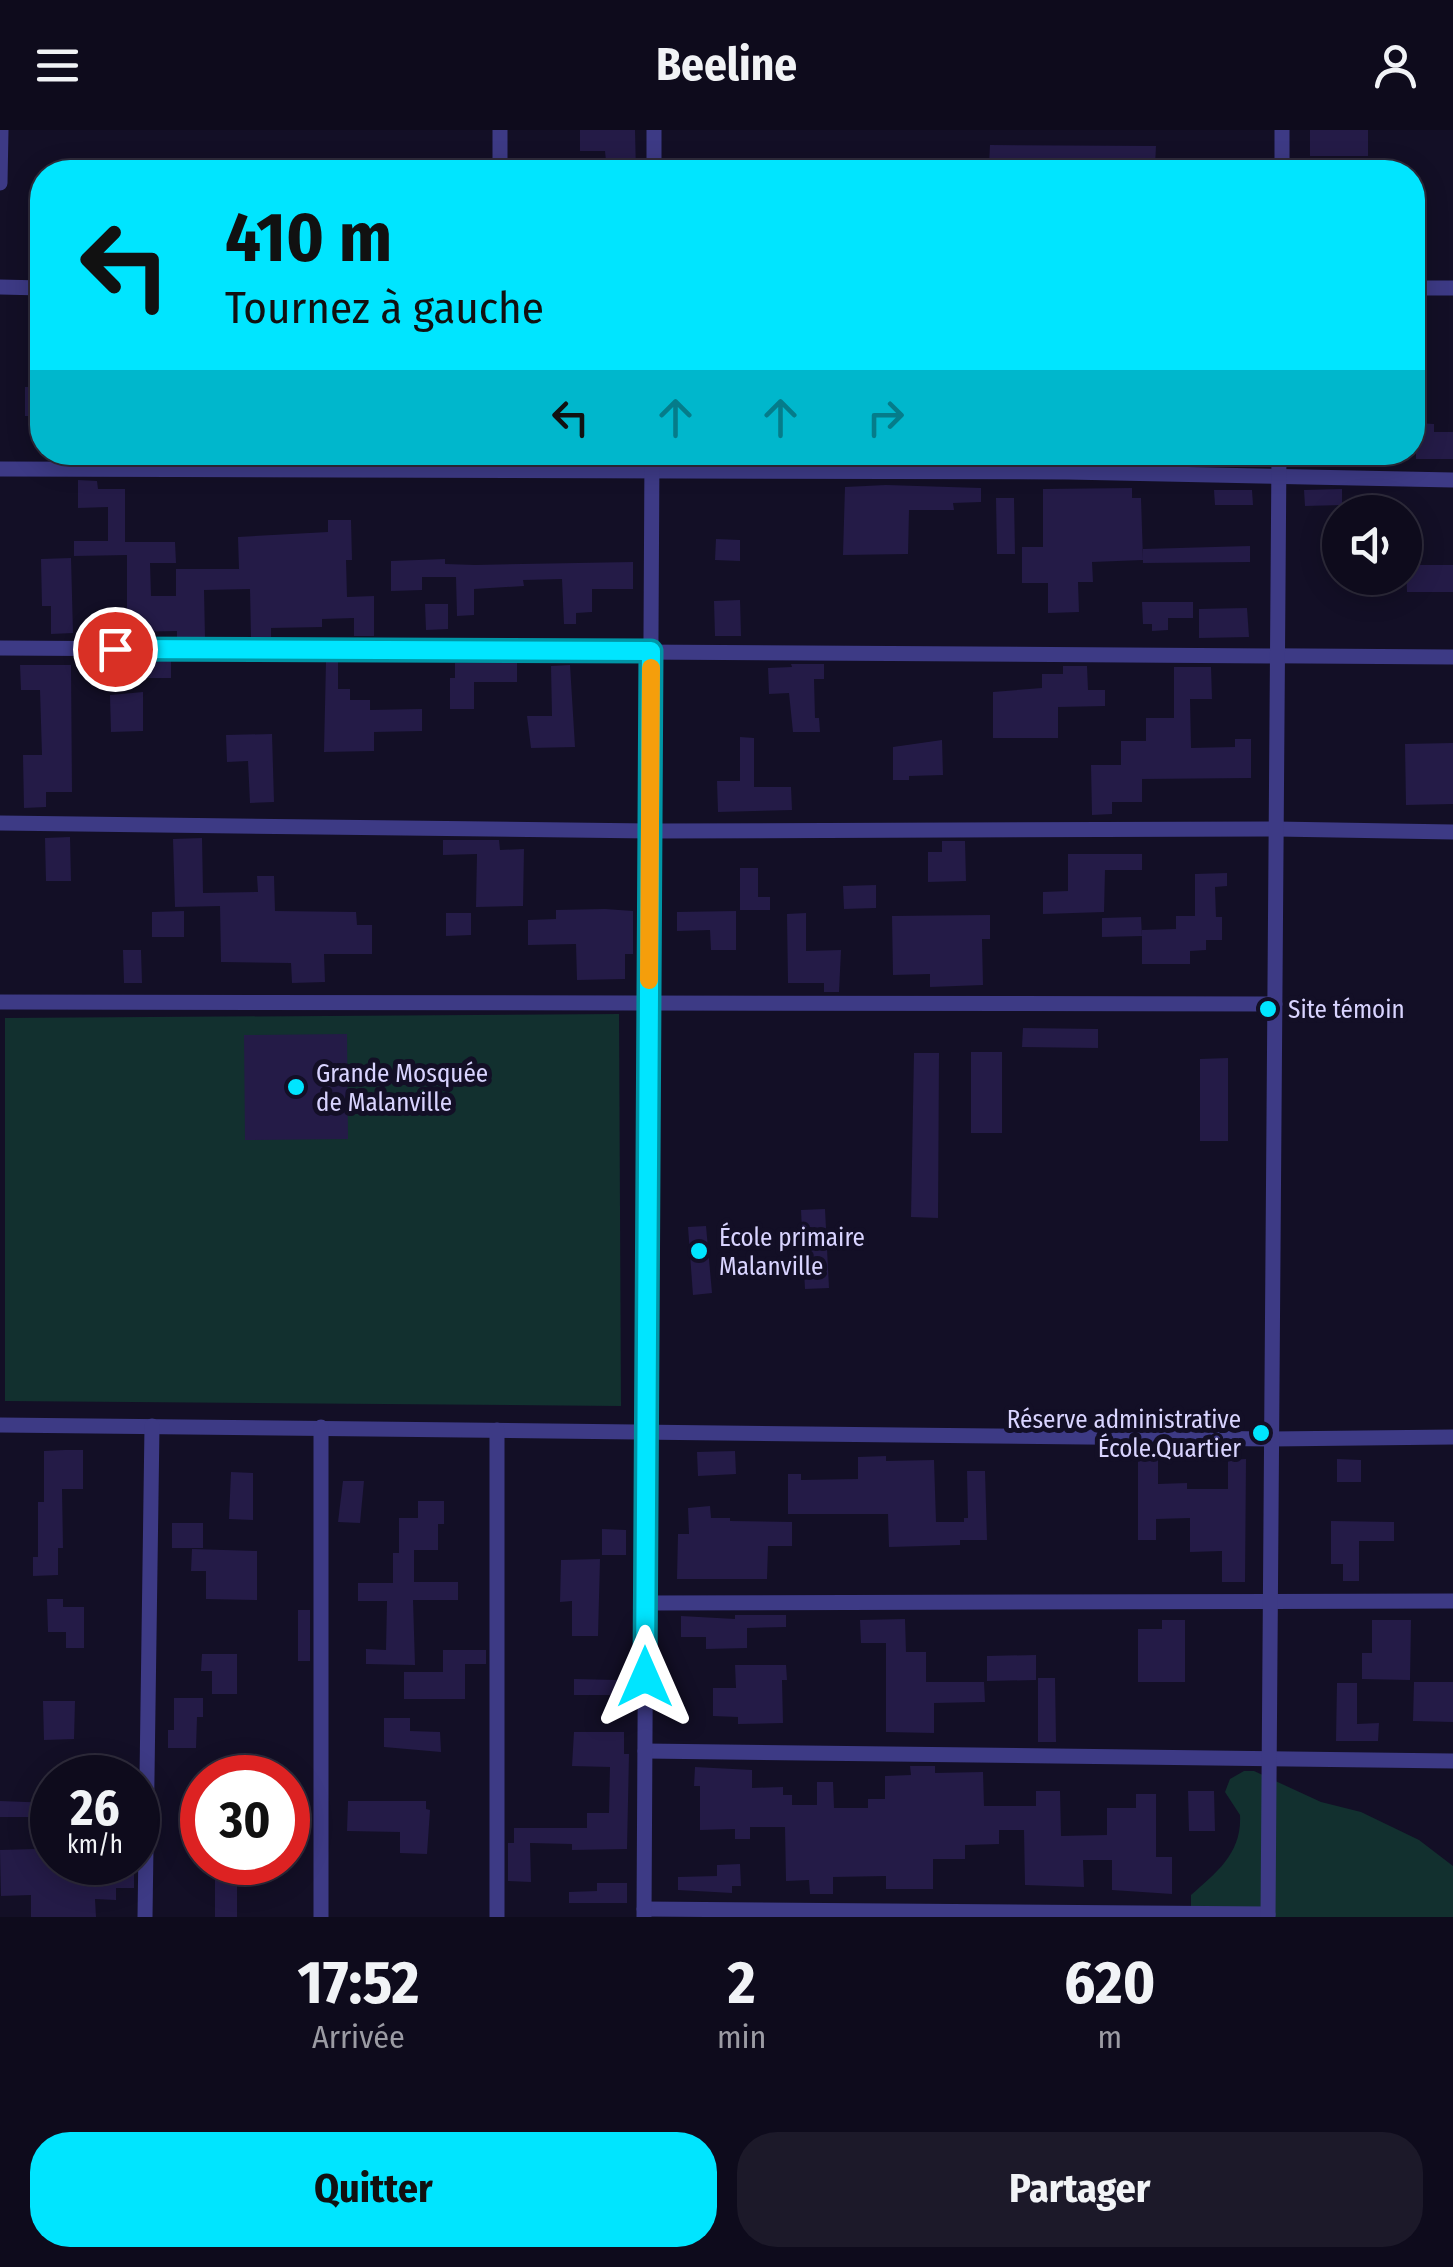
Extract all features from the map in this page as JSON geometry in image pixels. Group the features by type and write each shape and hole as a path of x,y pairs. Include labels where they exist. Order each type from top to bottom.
{"street":[{"path":"0,183 1,130"},
{"path":"500,130 500,160"},
{"path":"654,130 654,160"},
{"path":"1282,130 1282,160"},
{"path":"0,287 30,288"},
{"path":"1425,288 1453,288"},
{"path":"652,465 644,1913 1268,1916 1279,465"},
{"path":"0,469 1068,472 1453,480"},
{"path":"0,648 1453,658"},
{"path":"0,823 650,831 1453,832"},
{"path":"0,1002 1275,1004"},
{"path":"0,1425 1453,1438"},
{"path":"145,1917 152,1426"},
{"path":"320,1917 321,1428"},
{"path":"497,1430 497,1917"},
{"path":"646,1603 1453,1601"},
{"path":"645,1751 1453,1761"}],"green space":[{"path":"619,1014 621,1406 5,1401 5,1018"},
{"path":"1244,1771 1254,1771 1321,1802 1361,1812 1419,1840 1453,1866 1453,1917 1197,1917 1191,1909 1191,1895 1226,1861 1237,1840 1240,1815 1225,1792 1230,1779"}],"building":[{"path":"580,130 635,130 636,160 606,160 605,151 580,151"},
{"path":"1310,130 1368,130 1368,156 1310,156"},
{"path":"990,145 1156,146 1155,160 989,160"},
{"path":"25,387 30,387 30,416 25,416"},
{"path":"1425,424 1434,424 1434,432 1453,432 1453,459 1425,459"},
{"path":"78,480 97,481 98,489 125,489 125,542 175,542 176,563 150,563 151,596 176,596 176,569 239,569 238,537 328,532 328,520 351,520 352,560 346,560 347,597 374,596 374,636 354,636 354,618 322,619 322,627 271,628 271,637 251,637 250,589 204,590 205,638 177,638 177,631 127,632 127,555 74,556 74,541 108,541 108,507 78,508"},
{"path":"845,487 981,488 981,502 953,503 954,510 909,510 908,554 843,555"},
{"path":"1132,488 1132,498 1141,498 1143,560 1092,562 1093,582 1078,582 1079,612 1048,613 1048,583 1022,583 1022,547 1043,547 1043,489"},
{"path":"1342,489 1342,495 1322,495 1322,506 1305,506 1304,490"},
{"path":"1214,490 1252,490 1253,505 1215,505"},
{"path":"996,498 1014,498 1015,554 997,554"},
{"path":"716,539 740,540 740,561 715,560"},
{"path":"1250,546 1250,562 1143,563 1143,549"},
{"path":"71,558 73,633 51,634 51,606 42,606 41,559"},
{"path":"445,559 445,564 475,565 633,562 633,589 592,589 592,612 576,613 576,624 564,624 562,579 523,580 524,586 474,589 474,615 457,616 456,577 422,577 422,590 391,591 391,561"},
{"path":"1422,565 1453,565 1453,592 1422,592"},
{"path":"740,600 741,636 715,636 714,601"},
{"path":"1142,602 1193,602 1193,618 1168,618 1168,630 1152,631 1152,624 1143,624"},
{"path":"425,604 448,604 448,629 426,630"},
{"path":"1247,608 1249,637 1199,638 1199,609"},
{"path":"142,660 171,660 171,678 143,678"},
{"path":"326,661 338,661 338,689 350,689 350,700 370,700 370,710 422,709 422,731 374,732 374,751 324,752"},
{"path":"517,662 517,682 474,682 474,709 450,709 450,678 455,678 455,663"},
{"path":"791,664 824,664 824,679 814,679 815,718 819,718 820,732 793,732 789,693 769,694 768,668 792,667"},
{"path":"20,665 71,665 72,792 46,792 46,807 24,808 23,755 42,755 40,690 21,690"},
{"path":"570,665 575,747 531,748 527,716 552,716 551,666"},
{"path":"1063,666 1087,666 1088,690 1105,690 1105,706 1058,707 1058,738 993,738 993,692 1042,688 1042,674 1063,674"},
{"path":"1174,667 1211,667 1212,699 1190,699 1191,748 1235,747 1235,739 1251,739 1251,778 1142,779 1142,802 1112,802 1112,814 1092,815 1091,765 1121,765 1121,741 1146,741 1146,718 1174,718"},
{"path":"143,692 143,731 111,732 110,695"},
{"path":"272,734 274,802 250,803 248,761 227,762 226,735"},
{"path":"740,737 754,738 754,787 791,787 792,810 718,812 717,781 740,781"},
{"path":"942,740 943,775 893,780 893,747"},
{"path":"1453,743 1453,804 1406,805 1405,744"},
{"path":"70,837 71,881 46,881 45,838"},
{"path":"202,838 203,893 258,892 257,876 274,876 275,911 356,912 357,925 372,925 372,954 324,954 325,982 292,983 291,963 221,962 220,906 175,907 173,839"},
{"path":"443,840 499,840 500,850 524,849 523,906 476,907 477,854 443,855"},
{"path":"942,841 965,841 966,881 928,882 928,852 942,852"},
{"path":"1068,854 1142,854 1142,870 1105,870 1104,912 1043,914 1043,892 1068,891"},
{"path":"740,868 758,868 758,897 770,897 770,910 740,910"},
{"path":"1227,873 1227,886 1215,887 1216,917 1222,917 1222,940 1206,940 1206,950 1190,951 1190,964 1142,964 1142,930 1176,929 1176,916 1195,916 1195,874"},
{"path":"876,885 876,908 844,909 843,886"},
{"path":"556,910 633,911 633,954 625,954 625,979 577,980 576,944 528,945 528,920 556,919"},
{"path":"184,911 184,937 152,937 152,912"},
{"path":"736,911 736,950 711,950 710,930 677,931 677,912"},
{"path":"446,913 471,913 471,935 446,936"},
{"path":"806,913 806,951 841,950 839,992 824,992 824,983 788,983 787,914"},
{"path":"990,915 990,939 982,939 983,985 930,987 930,974 893,975 892,916"},
{"path":"1141,917 1142,936 1102,937 1102,918"},
{"path":"123,950 141,950 142,983 124,983"},
{"path":"1023,1028 1098,1029 1098,1048 1022,1047"},
{"name":"Grande Mosquée de Malanville","path":"347,1034 348,1139 245,1140 244,1035"},
{"path":"971,1052 1002,1052 1002,1133 971,1133"},
{"path":"914,1053 939,1053 938,1218 911,1217"},
{"path":"1228,1058 1228,1141 1200,1141 1200,1059"},
{"path":"825,1209 829,1288 805,1289 801,1210"},
{"path":"706,1226 712,1293 693,1295 688,1227"},
{"path":"83,1450 83,1489 62,1489 63,1548 58,1548 58,1575 33,1576 33,1557 38,1557 38,1502 44,1502 44,1451"},
{"path":"735,1451 736,1474 698,1476 697,1452"},
{"path":"886,1456 886,1461 934,1460 936,1522 964,1522 968,1518 967,1471 985,1471 987,1540 960,1540 960,1545 889,1547 888,1514 788,1514 788,1474 801,1474 801,1480 858,1479 858,1457"},
{"path":"1138,1457 1158,1457 1158,1484 1187,1483 1187,1489 1228,1489 1228,1460 1246,1459 1245,1582 1222,1582 1222,1551 1190,1552 1190,1518 1156,1519 1156,1540 1138,1540"},
{"path":"1337,1459 1361,1460 1361,1482 1337,1482"},
{"path":"231,1472 253,1473 253,1520 229,1519"},
{"path":"343,1481 364,1481 360,1523 338,1522"},
{"path":"418,1501 444,1501 444,1524 438,1524 438,1550 414,1550 414,1582 458,1582 458,1600 413,1600 415,1665 366,1664 366,1649 386,1650 387,1601 358,1601 358,1583 393,1583 393,1553 399,1553 399,1518 418,1518"},
{"path":"710,1506 711,1518 792,1522 792,1546 768,1546 767,1579 677,1579 678,1534 689,1534 688,1508"},
{"path":"1331,1521 1394,1522 1394,1541 1359,1541 1359,1581 1343,1581 1343,1564 1331,1564"},
{"path":"172,1523 203,1523 203,1548 172,1548"},
{"path":"602,1529 626,1530 626,1555 602,1555"},
{"path":"192,1549 257,1551 257,1600 206,1599 206,1571 191,1571"},
{"path":"600,1559 598,1636 572,1636 572,1601 560,1602 561,1560"},
{"path":"47,1599 63,1599 63,1607 84,1607 84,1648 66,1648 66,1632 48,1632"},
{"path":"298,1610 310,1610 310,1661 298,1661"},
{"path":"735,1615 786,1615 786,1627 747,1628 747,1648 706,1649 706,1637 681,1637 681,1616 735,1619"},
{"path":"905,1619 906,1652 926,1652 926,1682 984,1682 985,1702 934,1703 934,1733 886,1732 886,1643 861,1643 860,1620"},
{"path":"1162,1620 1185,1620 1185,1682 1138,1682 1138,1629 1162,1629"},
{"path":"1372,1620 1411,1620 1410,1680 1362,1679 1362,1653 1372,1653"},
{"path":"443,1650 486,1650 486,1664 465,1664 465,1699 404,1699 404,1672 443,1672"},
{"path":"202,1654 237,1654 237,1694 212,1694 212,1671 201,1671"},
{"path":"1036,1655 1036,1680 987,1681 987,1656"},
{"path":"735,1665 786,1665 787,1680 782,1680 783,1723 738,1724 738,1717 713,1716 713,1688 736,1688"},
{"path":"1038,1678 1055,1678 1056,1742 1038,1742"},
{"path":"574,1679 617,1680 617,1695 574,1695"},
{"path":"1414,1682 1453,1682 1453,1722 1413,1721"},
{"path":"1337,1683 1357,1683 1357,1724 1379,1723 1378,1741 1336,1741"},
{"path":"174,1698 203,1698 203,1717 197,1717 196,1748 168,1748 168,1730 174,1730"},
{"path":"43,1701 75,1701 74,1739 44,1740"},
{"path":"384,1718 410,1718 410,1731 440,1732 441,1752 384,1747"},
{"path":"574,1732 624,1732 624,1754 629,1754 627,1849 572,1850 572,1844 530,1843 531,1882 508,1881 508,1843 514,1843 514,1828 587,1828 587,1813 609,1813 610,1767 572,1766"},
{"path":"910,1766 935,1766 935,1773 983,1772 984,1806 1036,1806 1036,1791 1060,1791 1061,1836 1107,1835 1107,1808 1136,1808 1136,1794 1156,1794 1156,1857 1172,1857 1172,1894 1112,1890 1112,1860 1083,1860 1084,1887 1025,1885 1024,1830 999,1830 999,1844 965,1845 965,1859 933,1859 933,1889 886,1889 886,1876 833,1877 833,1894 810,1894 809,1880 786,1881 785,1827 750,1827 750,1839 735,1839 735,1829 700,1830 700,1786 694,1786 695,1767 752,1770 752,1788 783,1787 783,1795 792,1795 792,1805 817,1805 817,1782 833,1782 834,1808 868,1808 868,1799 885,1799 885,1776 911,1775"},
{"path":"1188,1791 1214,1791 1215,1831 1189,1831"},
{"path":"0,1801 30,1802 30,1817 0,1817"},
{"path":"348,1801 426,1801 426,1809 430,1810 427,1854 400,1853 400,1832 347,1831"},
{"path":"30,1849 30,1885 134,1888 116,1888 116,1900 95,1899 96,1917 31,1917 31,1895 1,1896 0,1850"},
{"path":"740,1864 741,1886 732,1886 732,1893 678,1890 678,1877 717,1876 717,1865"},
{"path":"597,1883 627,1883 627,1903 569,1903 569,1892 597,1891"},
{"path":"215,1885 237,1885 237,1917 215,1917"}],"slow traffic":[{"path":"649,980 651,668"}],"place":[{"name":"Site témoin","path":"1268,1009"},
{"name":"Grande Mosquée de Malanville","path":"296,1087"},
{"name":"École primaire Malanville","path":"699,1251"},
{"name":"Réserve administrative École.Quartier","path":"1261,1433"}],"route":[{"path":"115,649 651,651 645,1677"}]}
